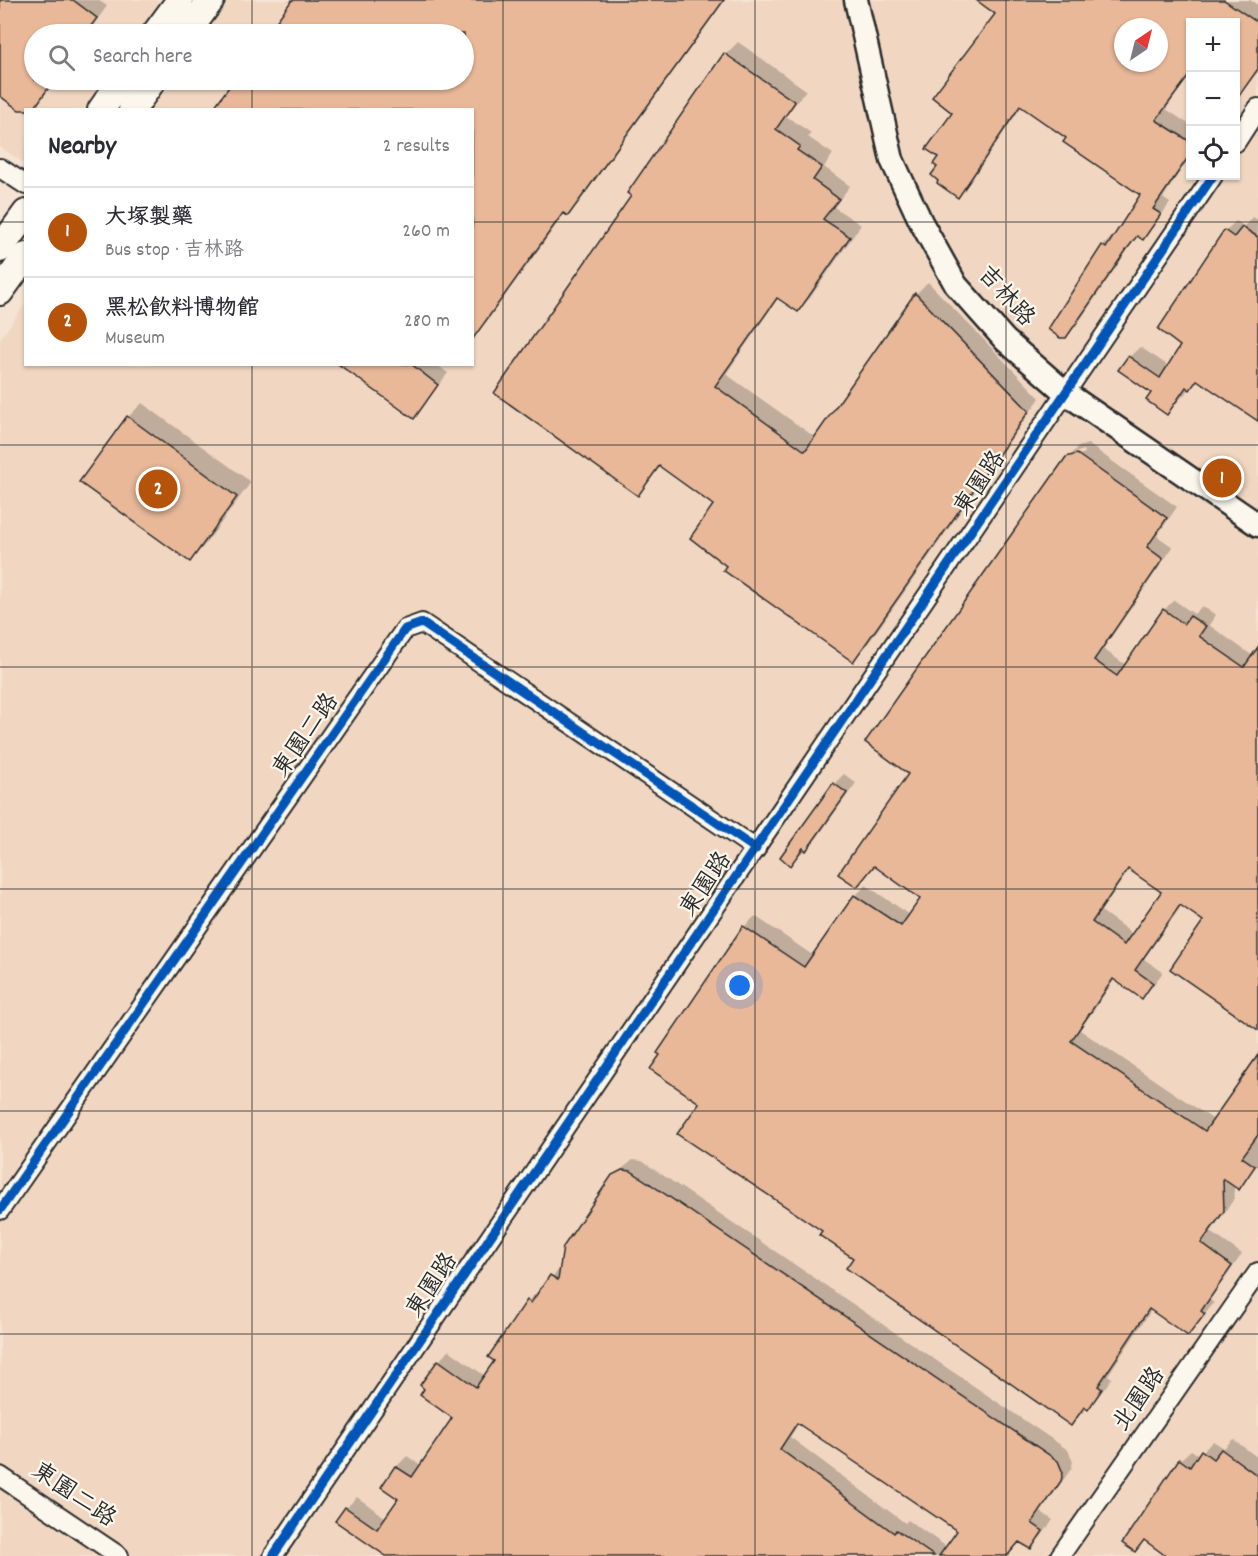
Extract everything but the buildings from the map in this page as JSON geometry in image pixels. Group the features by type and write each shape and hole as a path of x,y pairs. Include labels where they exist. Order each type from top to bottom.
{"main road":[{"path":"162,24 180,0"},
{"path":"193,24 211,0"},
{"path":"102,108 116,90"},
{"path":"133,108 146,90"},
{"path":"0,249 24,216"},
{"path":"0,292 24,259"}],"street":[{"name":"吉林路","path":"856,0 892,160 921,222 956,285 1005,340 1066,394 1258,525"},
{"path":"1240,136 1258,108"},
{"path":"0,168 24,184"},
{"name":"東園路","path":"273,1556 1210,180"},
{"name":"東園二路","path":"0,1210 405,629 422,623 756,849"},
{"name":"北園路","path":"1060,1556 1258,1272"},
{"name":"東園二路","path":"0,1476 119,1556"}],"shaded area":[{"path":"0,0 1258,0 1258,1556 0,1556 0,339 24,305 24,366 474,366 474,108 24,108 24,163 0,147"}],"cycle path":[{"path":"273,1556 1210,180"},
{"path":"0,1210 405,629 422,623 756,849"}],"place":[{"name":"大塚製藥","path":"1222,478"},
{"name":"黑松飲料博物館","path":"158,489"}]}
